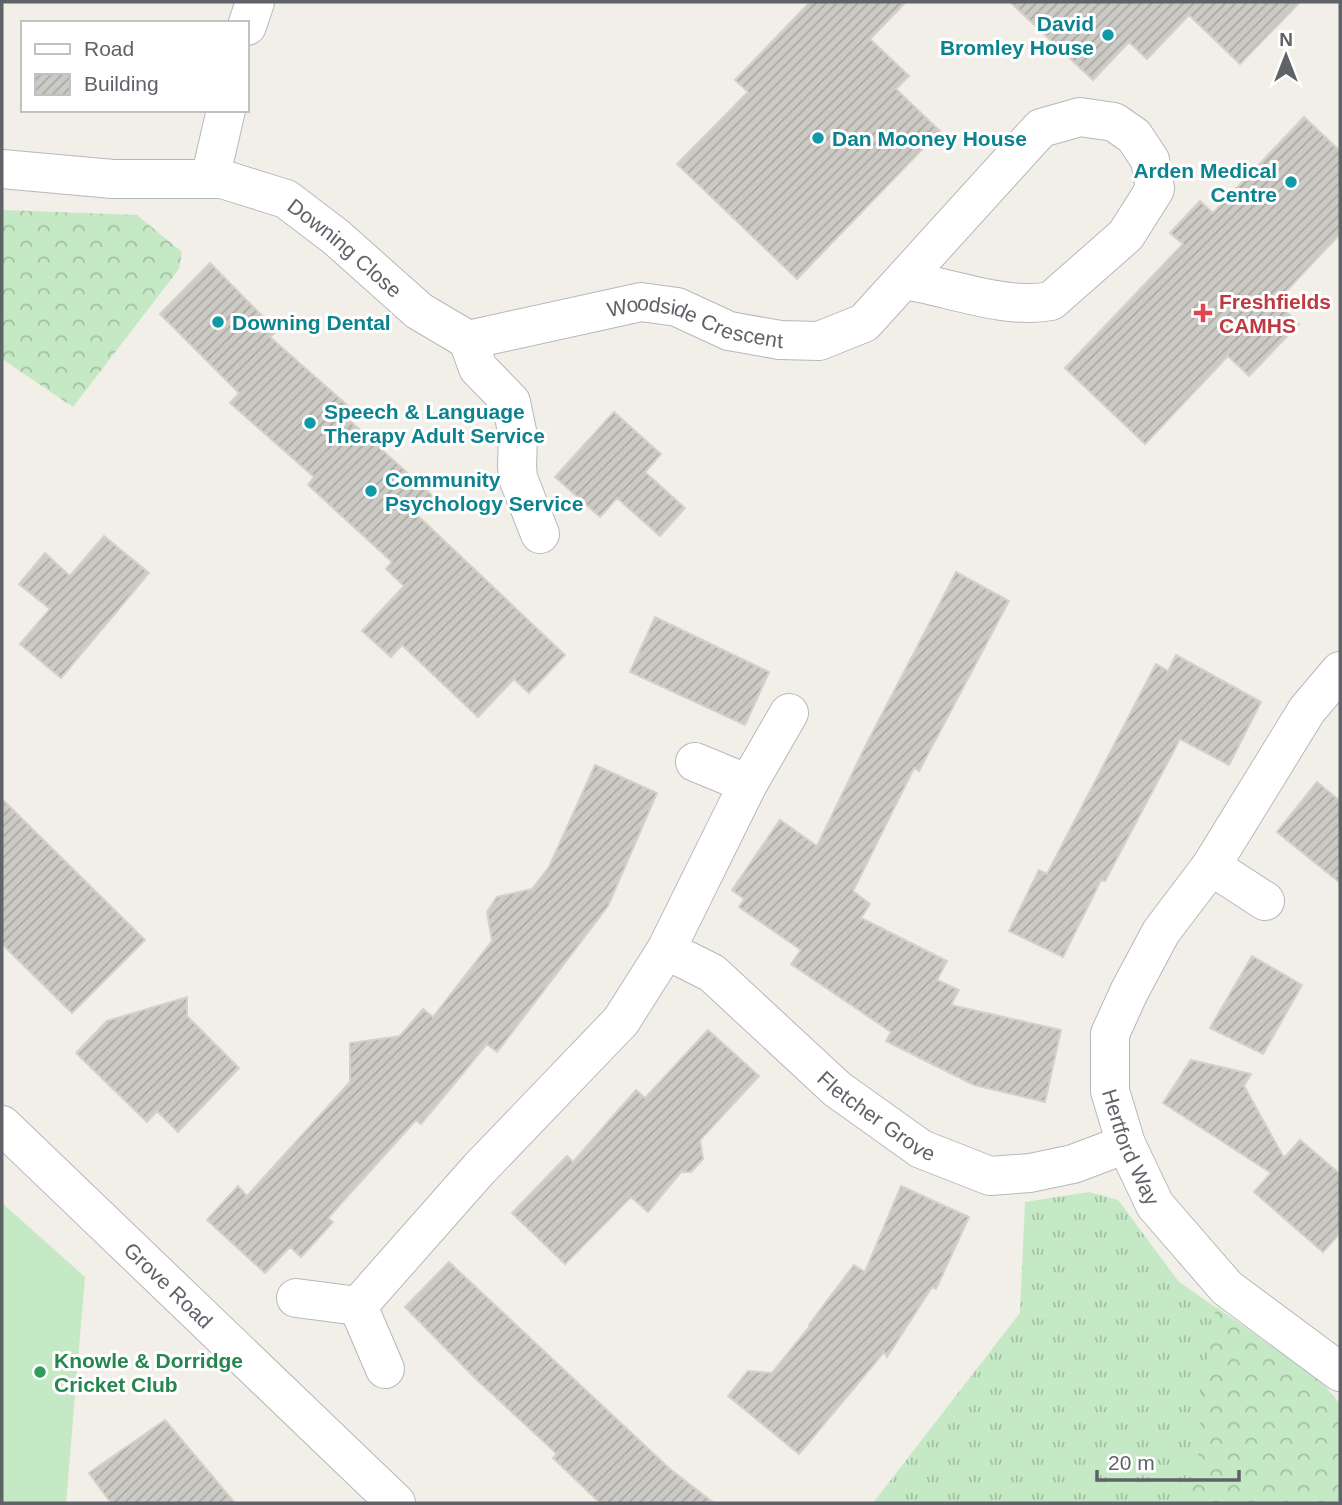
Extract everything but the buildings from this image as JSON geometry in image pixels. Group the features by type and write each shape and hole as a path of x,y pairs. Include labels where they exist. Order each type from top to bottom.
{"street":[{"path":"248,23 255,2"},
{"path":"210,180 226,112"},
{"name":"Woodside Crescent","path":"468,340 641,302 677,307 729,331 780,340 819,341 864,323 1041,128 1080,117 1114,122 1134,136 1150,160 1155,189 1126,235 1051,301 1035,304 1012,303 904,280"},
{"name":"Downing Close","path":"2,169 113,180 222,180 286,199 336,237 419,311 468,340"},
{"path":"468,340 478,368 511,402 519,436 519,478 540,534"},
{"name":"Hertford Way","path":"1340,671 1307,710 1211,866 1161,932 1129,992 1111,1034 1110,1091 1126,1144 1155,1205 1227,1288 1340,1372"},
{"path":"358,1306 479,1169 621,1021 666,950 748,784 789,713"},
{"path":"695,762 748,784"},
{"path":"1211,866 1265,901"},
{"name":"Fletcher Grove","path":"666,950 712,973 836,1089 921,1149 990,1176 1030,1173 1073,1164 1126,1144"},
{"name":"Grove Road","path":"2,1125 396,1503"},
{"path":"296,1298 358,1306"},
{"path":"358,1306 385,1369"}],"green space":[{"path":"2,210 137,215 182,252 179,269 73,407 2,359"},
{"path":"1089,1192 1118,1200 1179,1282 1318,1378 1340,1404 1340,1503 873,1503 1020,1313 1025,1202"},
{"name":"Knowle & Dorridge Cricket Club","path":"2,1203 85,1277 66,1503 2,1503"},
{"path":"1216,1307 1318,1378 1340,1404 1340,1503 1185,1503 1198,1459 1202,1392"}],"place":[{"name":"David Bromley House","path":"1108,35"},
{"name":"Dan Mooney House","path":"818,138"},
{"name":"Arden Medical Centre","path":"1291,182"},
{"name":"Freshfields CAMHS","path":"1203,313"},
{"name":"Downing Dental","path":"218,322"},
{"name":"Speech & Language Therapy Adult Service","path":"310,423"},
{"name":"Community Psychology Service","path":"371,491"},
{"name":"Knowle & Dorridge Cricket Club","path":"40,1372"}]}
